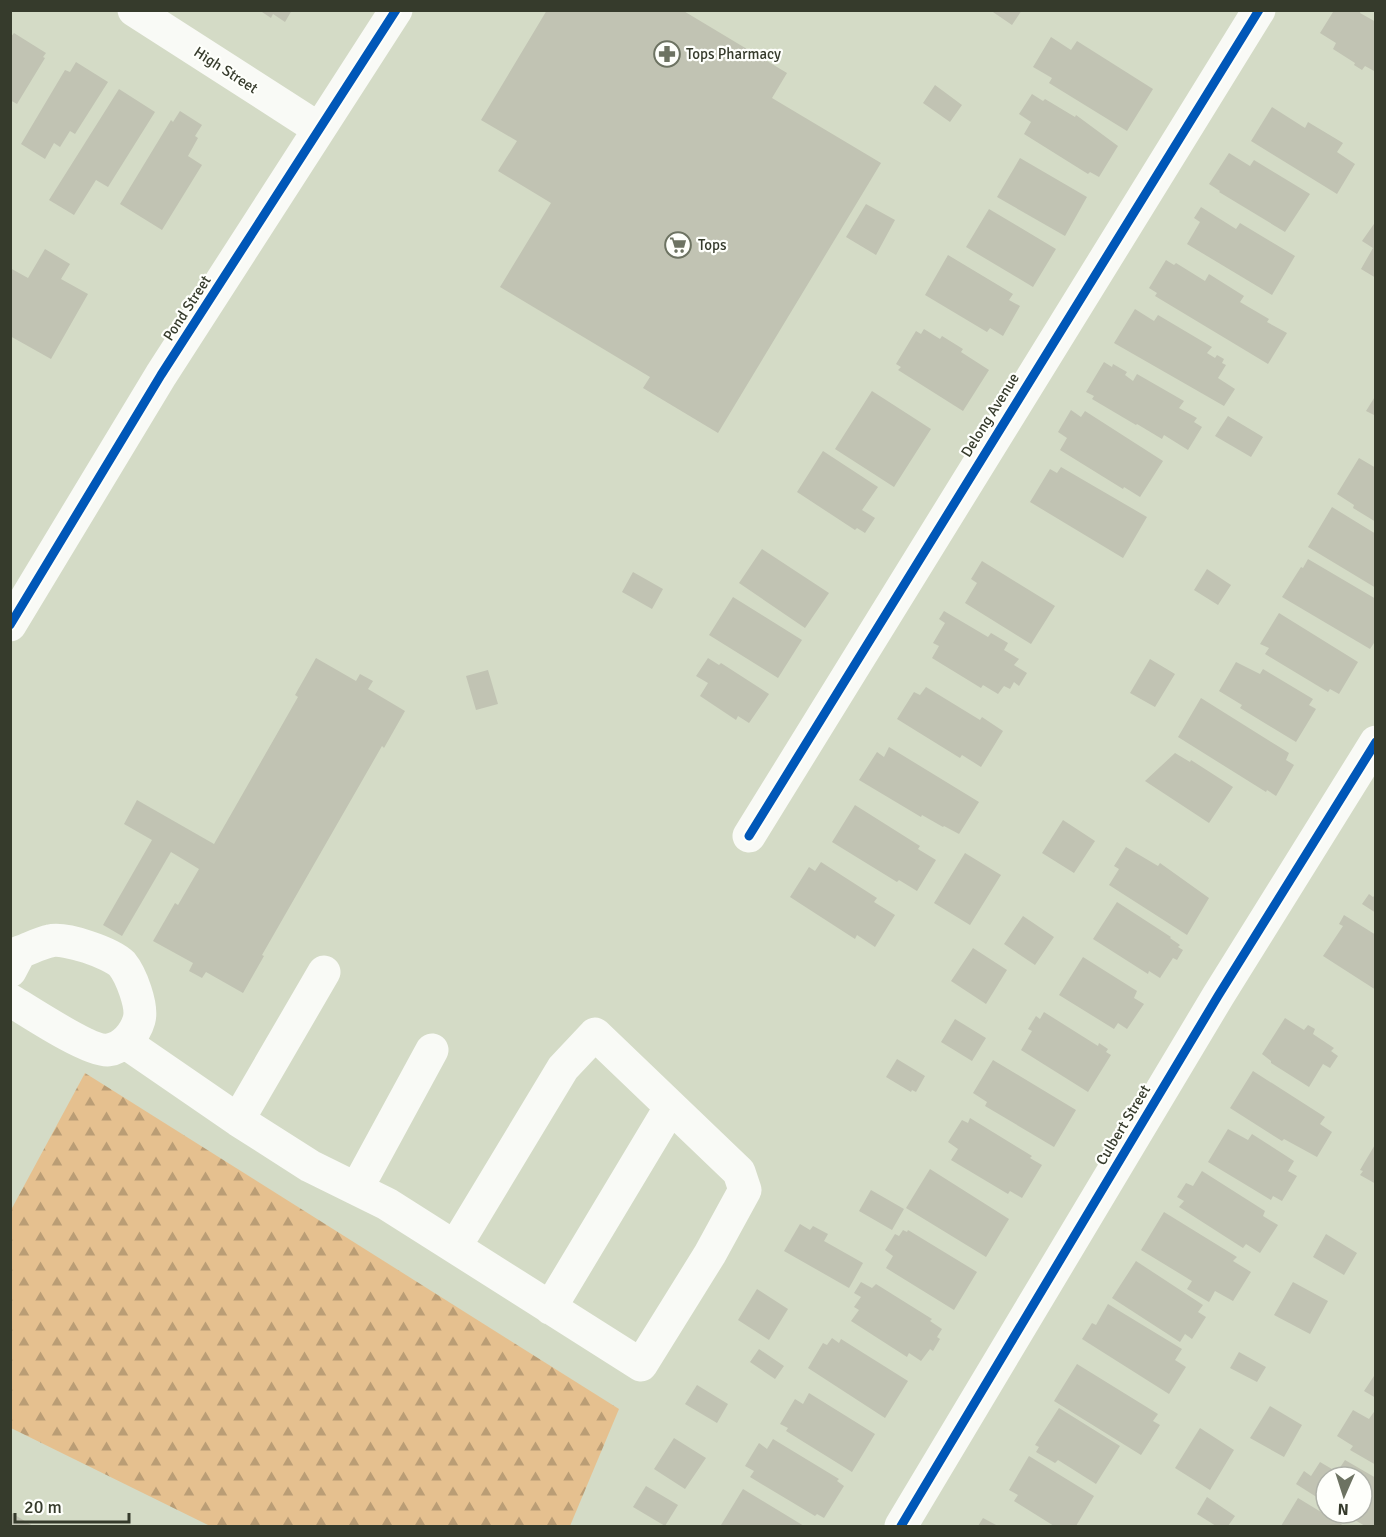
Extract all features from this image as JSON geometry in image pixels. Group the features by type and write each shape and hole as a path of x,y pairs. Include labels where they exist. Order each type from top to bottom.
{"street":[{"name":"High Street","path":"134,10 319,129"},
{"name":"Pond Street","path":"10,625 161,375 396,10"},
{"name":"Delong Avenue","path":"749,836 1259,10"},
{"name":"Culbert Street","path":"901,1527 1218,996 1376,742"},
{"path":"10,971 20,952 51,940 82,944 121,963 135,988 140,1019 126,1042 108,1050 95,1047 10,1000"},
{"path":"238,1120 324,972"},
{"path":"126,1042 238,1120 310,1166 387,1204 641,1365 710,1254 745,1190 739,1172 595,1034 563,1068 455,1247"},
{"path":"357,1188 432,1050"},
{"path":"550,1308 670,1108"}],"green space":[{"path":"85,1073 619,1409 570,1526 210,1526 11,1428 11,1210"}],"building":[{"path":"259,10 292,10 285,22 273,14 271,18"},
{"name":"Tops","path":"547,10 682,10 787,73 772,98 881,163 718,433 643,388 650,377 500,287 551,203 498,171 517,141 481,120"},
{"path":"990,10 1022,10 1012,25"},
{"path":"1330,10 1361,10 1360,13 1376,22 1376,72 1365,66 1362,70 1354,65 1355,63 1333,49 1336,43 1320,33 1333,12"},
{"path":"14,33 46,53 17,104 10,100 10,38"},
{"path":"1051,37 1071,50 1077,41 1153,89 1127,131 1049,83 1052,78 1033,67"},
{"path":"76,62 108,82 75,134 70,131 60,147 54,143 45,159 21,144 65,70 70,72"},
{"path":"935,85 962,105 950,122 923,103"},
{"path":"119,89 155,112 108,187 96,180 74,215 49,200"},
{"path":"1032,94 1075,117 1076,115 1118,146 1099,177 1090,172 1088,174 1024,134 1031,122 1019,114"},
{"path":"1272,107 1305,128 1308,122 1343,143 1337,152 1355,164 1337,194 1251,141"},
{"path":"180,111 202,125 195,136 198,138 188,156 202,165 162,230 120,204 171,120 173,122"},
{"path":"1229,153 1250,166 1254,160 1310,194 1285,232 1209,184"},
{"path":"1020,158 1087,197 1065,236 997,197"},
{"path":"866,204 895,220 876,255 846,237"},
{"path":"1201,207 1236,229 1240,223 1295,256 1272,295 1187,244 1200,222 1194,218"},
{"path":"989,209 1056,249 1033,287 966,247"},
{"path":"1376,221 1376,278 1361,269 1373,248 1362,241"},
{"path":"45,249 70,264 61,279 88,294 51,359 10,336 10,268 28,278"},
{"path":"948,255 1013,294 1009,300 1020,306 1003,336 990,328 987,332 925,295"},
{"path":"1166,260 1174,265 1176,263 1205,281 1209,274 1244,296 1240,302 1269,319 1267,322 1287,333 1268,364 1155,296 1157,293 1149,288"},
{"path":"1135,309 1154,321 1158,315 1212,347 1207,353 1215,358 1217,355 1224,359 1222,363 1226,365 1218,378 1235,389 1224,406 1114,343"},
{"path":"924,329 940,339 942,336 963,349 961,352 989,370 963,411 898,370 901,367 896,364 916,331 921,334"},
{"path":"1104,362 1127,372 1125,375 1133,381 1137,374 1184,401 1179,408 1197,418 1194,422 1202,427 1188,450 1164,435 1162,439 1092,399 1094,396 1086,392"},
{"path":"872,391 931,429 894,487 835,449"},
{"path":"1376,395 1376,416 1366,411"},
{"path":"1071,410 1081,417 1085,411 1163,461 1140,497 1060,450 1067,438 1058,432"},
{"path":"1228,416 1263,437 1251,457 1215,436"},
{"path":"823,451 878,487 862,510 875,518 865,533 857,528 855,530 797,492"},
{"path":"1359,458 1376,468 1376,522 1353,508 1354,505 1337,494"},
{"path":"1061,467 1147,517 1123,558 1030,502 1050,469 1057,473"},
{"path":"1332,507 1376,534 1376,588 1308,547"},
{"path":"762,549 829,593 805,628 739,583"},
{"path":"1308,559 1376,599 1376,640 1370,649 1282,597"},
{"path":"982,561 1055,606 1031,644 965,603 977,583 971,579"},
{"path":"1207,569 1231,585 1218,605 1194,590"},
{"path":"633,572 663,589 652,609 622,592"},
{"path":"733,597 802,640 778,678 709,635"},
{"path":"944,611 988,637 991,633 1008,643 1004,650 1019,659 1014,665 1027,673 1019,686 1014,682 1010,689 1004,686 998,694 983,685 981,688 932,658 939,646 933,643 945,623 939,619"},
{"path":"1279,613 1358,662 1339,694 1330,689 1328,692 1265,654 1269,648 1260,644"},
{"path":"316,658 356,681 360,674 373,681 368,689 405,711 384,748 382,746 262,955 264,956 243,993 206,972 202,978 189,971 193,963 153,941 175,903 178,905 199,869 171,852 122,936 103,925 152,840 124,824 137,800 214,844 298,697 295,695"},
{"path":"708,658 719,665 721,663 769,694 749,723 738,716 736,720 700,696 708,683 696,676"},
{"path":"1150,659 1175,674 1155,707 1130,693"},
{"path":"1236,662 1260,674 1263,669 1313,699 1309,705 1316,709 1296,742 1240,708 1242,705 1219,691"},
{"path":"488,670 498,704 476,710 466,676"},
{"path":"926,687 980,720 982,717 1003,731 981,767 962,755 960,758 897,719 914,692 920,695"},
{"path":"1201,698 1289,753 1286,760 1294,765 1276,796 1178,737"},
{"path":"889,747 979,802 959,834 922,815 921,817 859,780 877,752 884,757"},
{"path":"1175,753 1190,762 1191,760 1233,787 1209,823 1145,781"},
{"path":"855,805 920,846 918,849 936,860 917,891 899,880 897,882 832,842"},
{"path":"1063,820 1095,841 1074,873 1042,853"},
{"path":"1126,847 1158,866 1160,863 1209,898 1187,935 1109,885 1119,869 1114,866"},
{"path":"965,853 1001,875 970,925 934,903"},
{"path":"821,862 877,898 874,902 895,915 875,947 857,935 855,939 790,897 809,867 815,871"},
{"path":"1369,894 1373,897 1376,894 1376,913 1362,904"},
{"path":"1117,902 1171,937 1183,950 1177,960 1173,958 1160,978 1149,971 1148,974 1093,939"},
{"path":"1344,915 1376,935 1376,990 1323,956 1343,926 1339,924"},
{"path":"1023,916 1054,937 1035,965 1004,944"},
{"path":"973,948 1007,970 986,1004 951,981"},
{"path":"1083,957 1137,991 1134,998 1144,1004 1127,1029 1118,1023 1114,1029 1059,995"},
{"path":"1044,1012 1098,1046 1099,1043 1108,1049 1106,1052 1111,1055 1088,1092 1021,1050 1032,1031 1028,1029 1036,1016 1040,1019"},
{"path":"1285,1018 1304,1030 1308,1025 1315,1029 1313,1034 1334,1048 1331,1051 1338,1056 1330,1068 1323,1064 1309,1087 1271,1063 1262,1054"},
{"path":"955,1019 986,1038 972,1061 941,1042"},
{"path":"897,1059 925,1076 916,1092 912,1090 911,1092 886,1077"},
{"path":"993,1060 1076,1110 1054,1147 985,1106 987,1102 973,1093"},
{"path":"1253,1071 1325,1117 1320,1124 1332,1132 1317,1157 1284,1139 1282,1141 1230,1108"},
{"path":"970,1118 1032,1156 1030,1158 1042,1165 1022,1198 1010,1191 1008,1194 951,1160 958,1149 948,1142 962,1120 968,1123"},
{"path":"1228,1129 1248,1140 1252,1134 1294,1161 1288,1171 1297,1176 1282,1201 1273,1196 1271,1200 1208,1162"},
{"path":"1376,1143 1376,1184 1360,1175 1363,1171 1360,1170"},
{"path":"930,1169 1009,1219 986,1257 906,1208"},
{"path":"1202,1171 1265,1211 1263,1216 1278,1225 1260,1253 1246,1244 1243,1248 1179,1207 1184,1201 1177,1197 1186,1183 1193,1186"},
{"path":"871,1190 904,1209 892,1230 859,1211"},
{"path":"1164,1212 1237,1257 1233,1261 1251,1272 1233,1301 1215,1291 1209,1302 1187,1289 1192,1281 1141,1250"},
{"path":"800,1224 810,1230 813,1226 828,1234 824,1241 863,1263 849,1288 784,1251"},
{"path":"903,1230 907,1232 908,1230 977,1272 954,1310 886,1268 893,1256 885,1250 895,1234 899,1236"},
{"path":"1326,1234 1357,1253 1344,1275 1313,1257"},
{"path":"1136,1261 1203,1305 1198,1312 1206,1317 1192,1339 1185,1334 1180,1342 1112,1298"},
{"path":"861,1282 872,1288 876,1284 932,1319 930,1321 942,1329 937,1337 940,1339 933,1351 930,1349 921,1361 909,1353 907,1357 851,1321 859,1310 854,1307 861,1297 854,1293"},
{"path":"1293,1282 1328,1301 1310,1334 1274,1315"},
{"path":"757,1289 788,1309 769,1340 738,1320"},
{"path":"1108,1304 1182,1349 1175,1360 1186,1367 1169,1394 1082,1339 1092,1323 1096,1325"},
{"path":"832,1338 839,1343 841,1339 908,1381 885,1418 808,1368 823,1343 827,1345"},
{"path":"759,1349 784,1366 775,1379 750,1362"},
{"path":"1239,1352 1266,1367 1257,1382 1230,1368"},
{"path":"1077,1364 1158,1414 1153,1421 1160,1425 1141,1455 1054,1401"},
{"path":"1376,1373 1376,1398 1364,1391"},
{"path":"697,1385 728,1404 717,1423 685,1404"},
{"path":"809,1393 875,1434 852,1472 786,1431 788,1428 780,1424 795,1399 803,1404"},
{"path":"1270,1406 1302,1425 1284,1457 1250,1438"},
{"path":"1059,1408 1120,1446 1096,1484 1058,1460 1055,1463 1036,1452 1039,1447 1035,1445"},
{"path":"1376,1409 1376,1465 1350,1450 1353,1446 1337,1436 1353,1410 1369,1419"},
{"path":"1200,1428 1234,1450 1210,1490 1175,1468"},
{"path":"674,1438 706,1458 685,1489 654,1469"},
{"path":"773,1439 839,1479 837,1481 844,1486 824,1518 817,1514 815,1516 750,1477 754,1471 745,1466 759,1443 767,1449"},
{"path":"1029,1456 1094,1496 1076,1526 1054,1526 1014,1501 1018,1495 1009,1490"},
{"path":"1345,1460 1354,1465 1342,1465"},
{"path":"1304,1471 1311,1476 1314,1471 1314,1495 1296,1484"},
{"path":"1374,1477 1376,1478 1376,1526 1363,1525 1374,1525"},
{"path":"646,1486 678,1505 665,1526 633,1507"},
{"path":"743,1489 804,1526 721,1525"},
{"path":"1207,1497 1235,1516 1228,1526 1216,1526 1197,1514"},
{"path":"1298,1498 1314,1508 1314,1525 1344,1526 1281,1526"},
{"path":"10,1512 33,1526 10,1526"},
{"path":"983,1518 998,1526 978,1526"}],"cycle path":[{"path":"10,625 161,375 396,10"},
{"path":"749,836 1259,10"},
{"path":"901,1526 1218,996 1376,742"}],"place":[{"name":"Tops Pharmacy","path":"667,54"},
{"name":"Tops","path":"678,245"}]}
